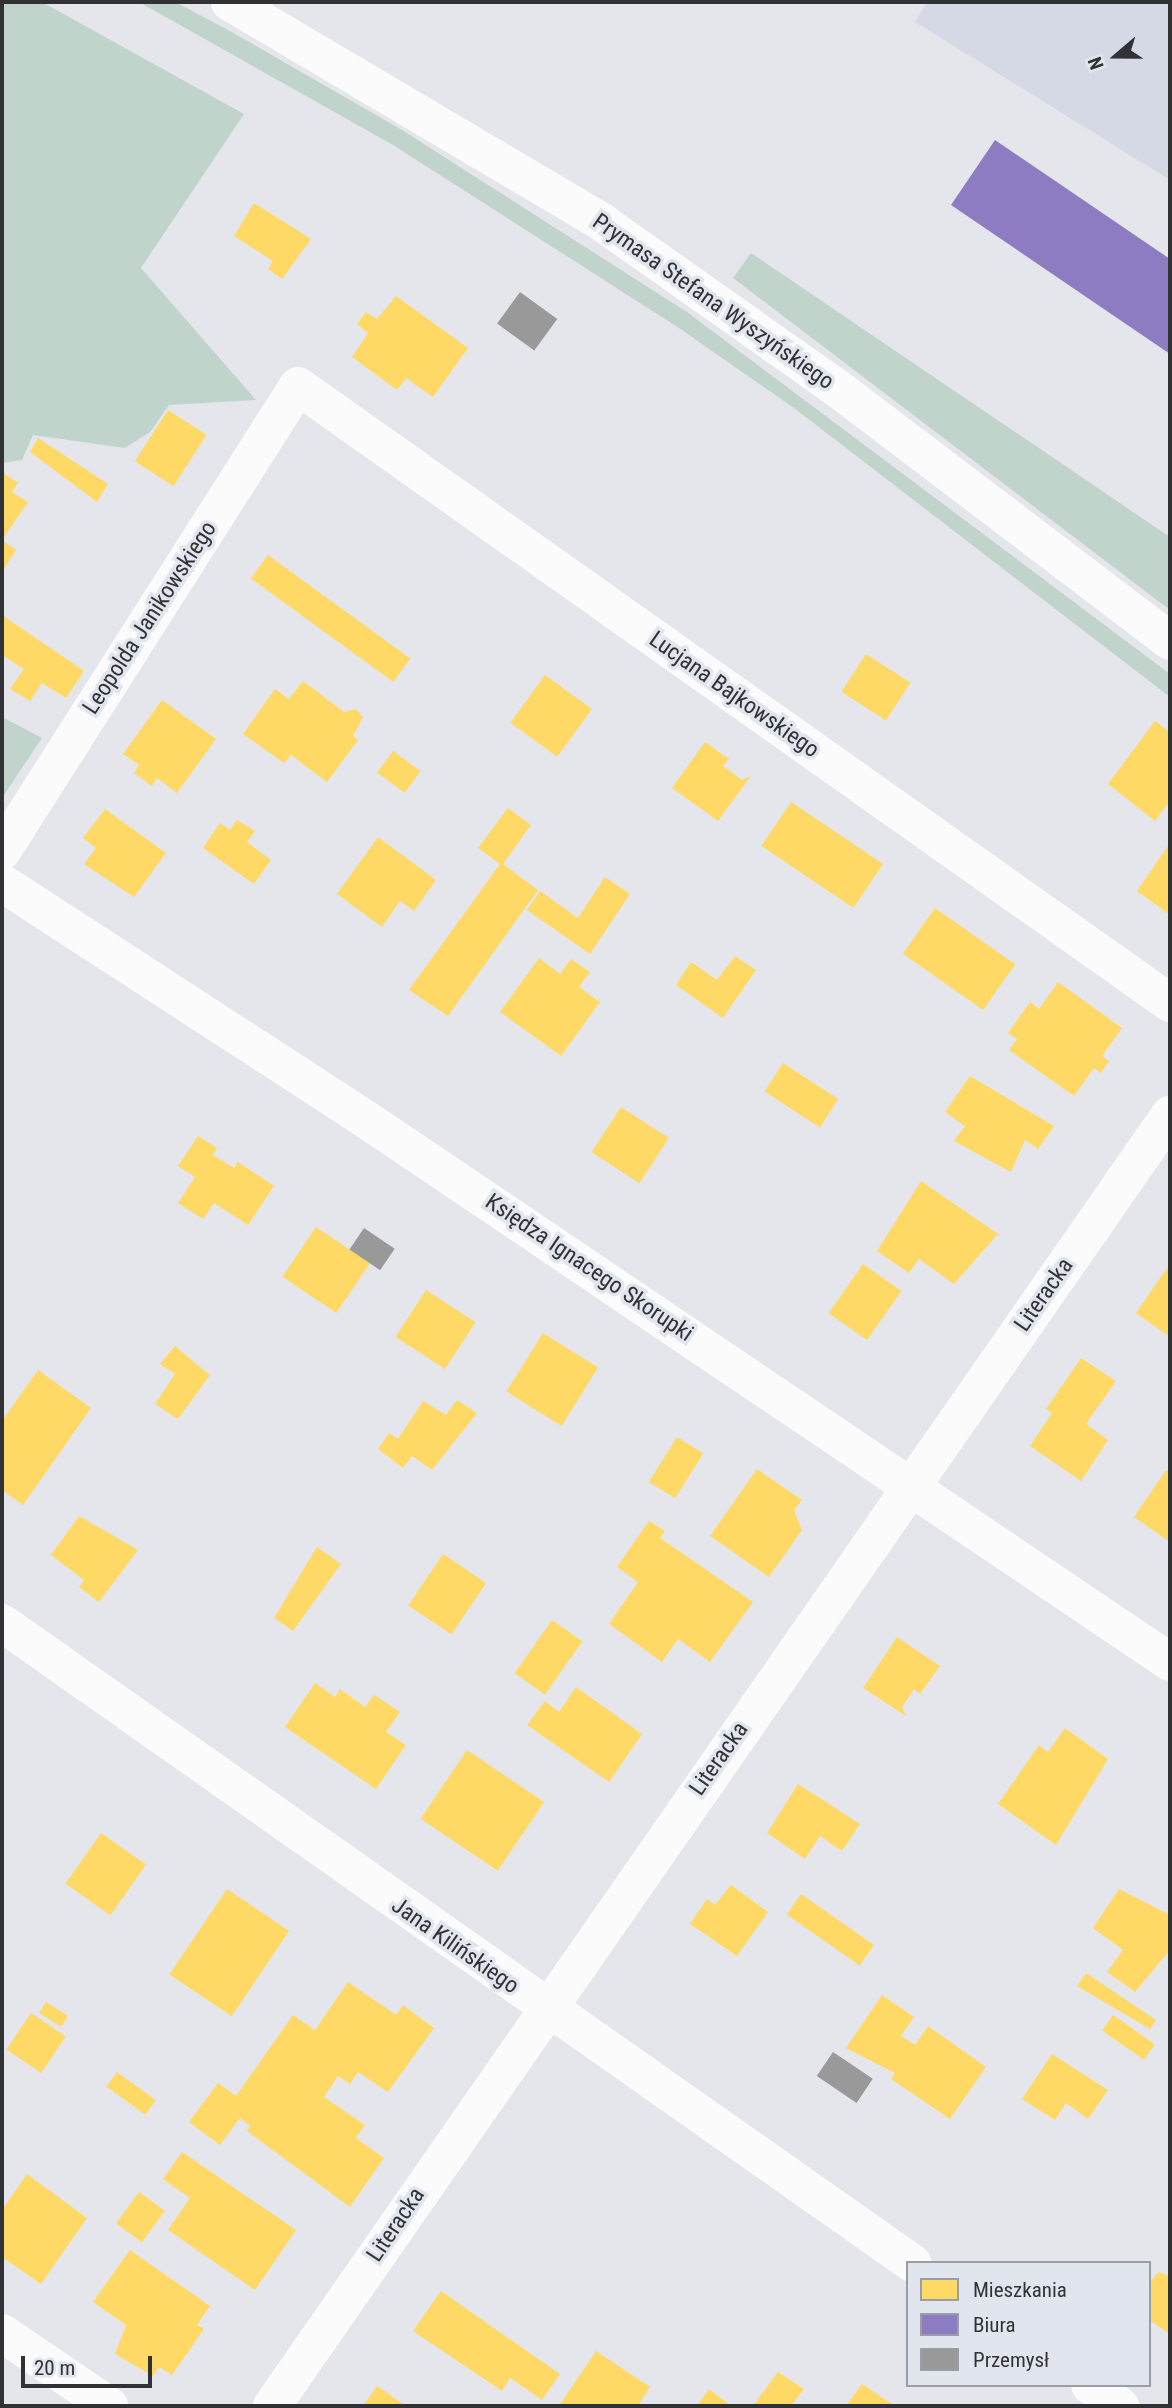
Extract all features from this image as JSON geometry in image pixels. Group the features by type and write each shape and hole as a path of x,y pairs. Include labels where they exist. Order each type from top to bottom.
{"street":[{"name":"Prymasa Stefana Wyszyńskiego","path":"230,2 603,223 833,385 1170,641"},
{"name":"Leopolda Janikowskiego","path":"2,851 298,386"},
{"name":"Lucjana Bajkowskiego","path":"298,386 1170,1003"},
{"name":"Księdza Ignacego Skorupki","path":"2,883 912,1485 1170,1662"},
{"name":"Literacka","path":"272,2406 544,2009 1170,1115"},
{"name":"Jana Kilińskiego","path":"2,1623 544,2009 909,2261"},
{"path":"2,2333 109,2406"},
{"path":"1093,2387 1120,2406"}],"shaded area":[{"path":"927,2 1170,2 1170,180 915,22"}],"green space":[{"path":"2,2 42,2 244,114 141,268 256,400 169,405 150,432 125,448 33,435 22,460 2,463"},
{"path":"139,2 175,2 230,31 402,130 687,312 1170,674 1170,697 794,408 679,328 393,145"},
{"path":"751,253 1170,537 1170,610 733,278"},
{"path":"2,717 42,738 2,798"}],"building: Mieszkania":[{"path":"254,203 311,239 282,279 268,269 273,261 234,236"},
{"path":"396,296 468,348 433,397 406,378 397,390 352,357 368,333 357,324 366,312 377,319"},
{"path":"168,410 207,435 173,486 135,461"},
{"path":"38,438 108,484 97,502 30,452"},
{"path":"2,472 18,483 12,492 28,502 2,540"},
{"path":"2,540 16,550 2,572"},
{"path":"268,555 410,658 393,682 251,578"},
{"path":"2,615 84,671 66,698 42,683 30,701 10,689 24,669 2,655"},
{"path":"866,654 910,683 886,721 841,692"},
{"path":"545,675 592,709 557,757 510,723"},
{"path":"303,681 344,712 356,709 363,717 353,736 358,740 327,782 291,755 284,763 243,734 275,689 289,699"},
{"path":"162,700 216,739 177,793 157,778 152,786 134,773 139,765 123,754"},
{"path":"1155,721 1170,732 1170,801 1155,821 1108,784"},
{"path":"705,742 729,759 723,766 742,780 751,776 718,821 672,788"},
{"path":"393,751 421,771 405,793 377,773"},
{"path":"791,802 883,864 853,908 761,846"},
{"path":"508,808 531,825 503,864 538,890 448,1016 409,990 500,864 478,848"},
{"path":"105,809 166,853 134,897 84,864 96,848 83,838"},
{"path":"237,820 255,831 247,842 271,860 254,884 203,848 220,823 230,830"},
{"path":"378,837 436,880 414,911 400,901 382,927 337,894"},
{"path":"1170,843 1170,915 1137,891"},
{"path":"605,877 630,894 590,954 527,910 540,891 578,918"},
{"path":"935,908 1015,964 983,1010 903,954"},
{"path":"735,956 756,970 723,1018 676,985 691,962 717,980"},
{"path":"539,958 560,974 571,959 590,972 579,987 600,1002 561,1056 500,1012"},
{"path":"1058,982 1122,1028 1102,1056 1109,1061 1101,1073 1094,1068 1074,1096 1009,1050 1017,1039 1008,1033 1030,1002 1039,1009"},
{"path":"783,1063 838,1099 820,1127 764,1092"},
{"path":"970,1076 1054,1126 1038,1149 1025,1140 1011,1172 954,1141 965,1126 945,1112"},
{"path":"621,1107 669,1138 639,1183 592,1152"},
{"path":"198,1136 217,1148 213,1155 234,1168 238,1162 274,1186 248,1225 214,1203 203,1219 178,1203 195,1177 178,1166"},
{"path":"921,1181 998,1234 954,1284 919,1259 909,1273 877,1251"},
{"path":"316,1227 370,1263 336,1313 282,1277"},
{"path":"863,1264 902,1291 867,1340 829,1313"},
{"path":"1167,1268 1170,1270 1170,1337 1136,1313"},
{"path":"426,1290 475,1322 445,1369 396,1337"},
{"path":"543,1333 598,1367 562,1426 506,1392"},
{"path":"175,1346 210,1375 178,1419 155,1404 175,1374 160,1364"},
{"path":"1081,1358 1116,1381 1086,1424 1108,1440 1081,1481 1030,1446 1052,1413 1046,1409"},
{"path":"38,1370 91,1408 23,1505 2,1490 2,1421"},
{"path":"457,1400 477,1413 432,1470 412,1456 403,1468 378,1449 389,1433 398,1439 423,1401 446,1415"},
{"path":"677,1437 703,1453 675,1498 649,1482"},
{"path":"757,1469 802,1500 794,1510 802,1530 769,1577 710,1536"},
{"path":"1166,1470 1170,1472 1170,1542 1134,1517"},
{"path":"79,1516 138,1550 99,1602 79,1587 84,1580 51,1555"},
{"path":"649,1521 665,1531 660,1538 753,1602 710,1662 678,1639 662,1662 609,1624 638,1582 617,1567"},
{"path":"317,1547 341,1564 293,1631 274,1618"},
{"path":"443,1554 486,1583 451,1634 408,1605"},
{"path":"552,1620 582,1641 545,1694 515,1673"},
{"path":"897,1637 940,1666 920,1694 914,1689 902,1707 906,1716 863,1688"},
{"path":"315,1683 335,1697 340,1689 365,1707 374,1695 400,1712 386,1732 406,1745 376,1789 285,1727"},
{"path":"576,1687 642,1734 609,1782 527,1725 545,1701 559,1712"},
{"path":"1065,1728 1108,1759 1056,1845 998,1804 1039,1745 1048,1752"},
{"path":"467,1750 544,1802 498,1871 421,1819"},
{"path":"798,1784 860,1824 842,1851 820,1836 805,1859 767,1833"},
{"path":"101,1833 146,1865 110,1915 65,1884"},
{"path":"731,1885 768,1912 737,1956 690,1924 707,1899 715,1905"},
{"path":"227,1889 289,1931 232,2016 169,1974"},
{"path":"1119,1889 1170,1915 1170,1950 1135,1992 1107,1972 1123,1950 1093,1928"},
{"path":"801,1894 874,1945 860,1966 787,1914"},
{"path":"1086,1973 1156,2020 1150,2029 1077,1986"},
{"path":"348,1982 396,2015 403,2005 434,2028 388,2092 358,2072 350,2084 338,2076 324,2097 365,2125 356,2138 384,2158 350,2207 247,2131 250,2126 240,2118 220,2145 189,2122 218,2083 236,2096 293,2015 315,2030"},
{"path":"882,1995 914,2017 901,2036 915,2045 928,2026 986,2067 950,2119 891,2079 895,2073 846,2048"},
{"path":"46,2002 68,2016 61,2027 39,2013"},
{"path":"31,2013 66,2036 41,2073 6,2049"},
{"path":"1113,2015 1155,2044 1144,2060 1102,2031"},
{"path":"1052,2054 1108,2090 1088,2119 1066,2103 1055,2120 1022,2099"},
{"path":"117,2072 156,2100 145,2115 106,2087"},
{"path":"182,2152 296,2230 255,2290 168,2230 190,2198 163,2179"},
{"path":"27,2174 87,2218 41,2284 2,2257 2,2210"},
{"path":"139,2192 165,2211 142,2242 116,2224"},
{"path":"130,2250 210,2306 197,2325 204,2329 172,2375 159,2367 153,2376 115,2354 126,2325 93,2302"},
{"path":"1158,2272 1170,2276 1170,2334 1151,2321 1151,2281"},
{"path":"441,2291 560,2374 542,2400 510,2378 502,2391 413,2331"},
{"path":"596,2351 650,2387 638,2406 559,2406"},
{"path":"778,2372 804,2389 791,2406 753,2406"},
{"path":"862,2384 895,2406 846,2406"},
{"path":"377,2386 406,2406 363,2406"},
{"path":"709,2389 731,2406 697,2406"}],"building: Biura":[{"path":"995,140 1170,259 1170,354 951,205"}],"building: Przemysł":[{"path":"520,292 557,319 534,351 497,324"},
{"path":"364,1228 395,1249 380,1270 349,1250"},
{"path":"833,2052 873,2079 857,2103 817,2076"}]}
